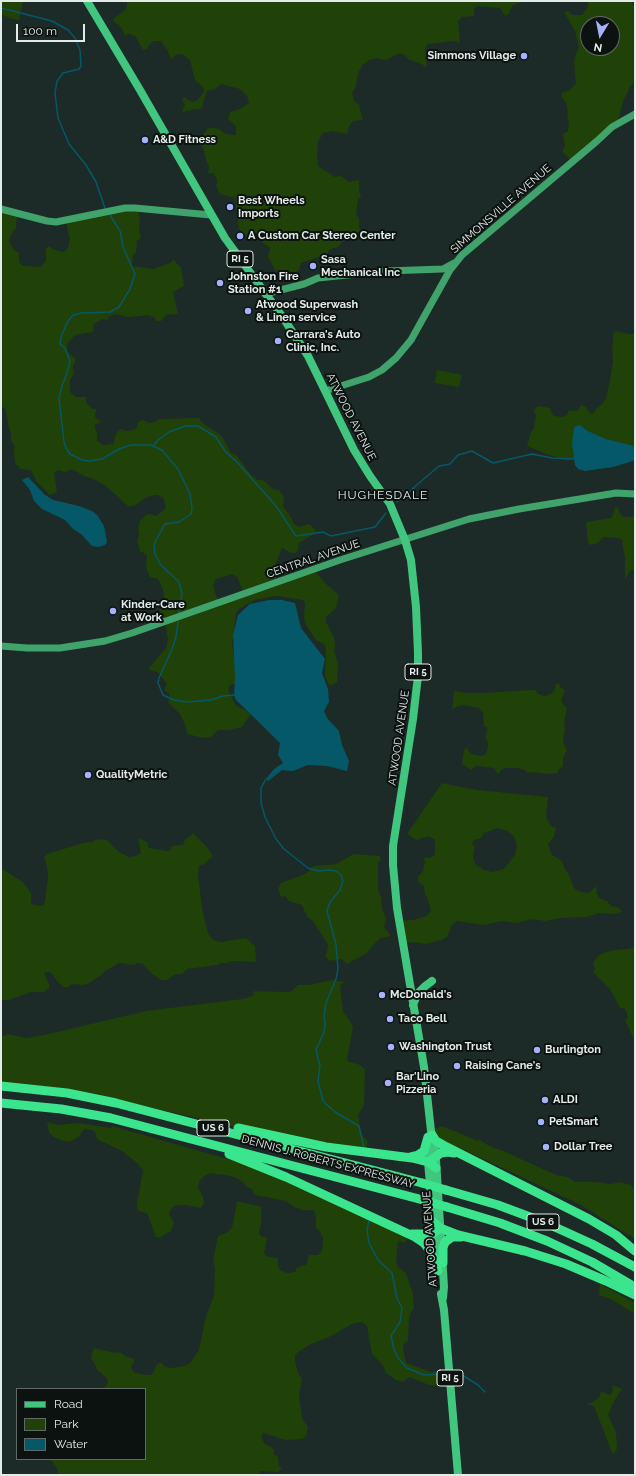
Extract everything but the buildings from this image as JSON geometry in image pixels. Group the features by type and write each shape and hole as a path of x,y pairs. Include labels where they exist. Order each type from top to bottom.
{"highway":[{"name":"DENNIS J. ROBERTS EXPRESSWAY","path":"1,1086 84,1096 116,1103 422,1183 498,1205 546,1222 635,1267"},
{"name":"DENNIS J. ROBERTS EXPRESSWAY","path":"1,1103 39,1106 78,1112 168,1133 423,1200 500,1223 547,1241 592,1262 635,1287"},
{"path":"174,1117 226,1125 321,1146 406,1157 428,1162 436,1168"},
{"path":"168,1133 271,1171 401,1230 424,1243 440,1267"},
{"path":"406,1157 416,1156 422,1153 430,1134 438,1142 589,1219 616,1235 635,1251"},
{"path":"428,1162 441,1153 448,1152 469,1158"},
{"path":"432,1221 437,1231"},
{"path":"401,1230 419,1235 437,1231 515,1248 556,1261 599,1278 635,1295"},
{"path":"440,1267 443,1248 447,1240 456,1237 469,1238"}],"main road":[{"name":"ATWOOD AVENUE","path":"87,1 140,90 224,238 264,294 282,316 308,356 354,450 390,504 405,540 411,560 414,585 418,666 414,712 393,846 393,865 395,894 424,1066 430,1134 428,1162 432,1221"},
{"path":"413,1005 418,993 424,986 432,981"},
{"name":"ATWOOD AVENUE","path":"430,1134 435,1144 440,1288 443,1298 458,1475"}],"street":[{"name":"SIMMONSVILLE AVENUE","path":"325,390 369,377 387,366 400,354 411,340 443,282 456,262 477,242 586,151 612,127 635,114"},
{"path":"1,209 56,222 125,208 211,215"},
{"path":"264,294 304,284 318,278 443,269 456,262"},
{"name":"CENTRAL AVENUE","path":"1,646 60,648 105,641 132,634 340,560 469,520 500,512 616,493 635,494"}],"green space":[{"path":"1,1 23,1 19,20 9,18 1,14"},
{"path":"127,1 524,1 512,6 509,13 505,16 500,8 477,6 474,9 474,16 462,17 458,21 460,43 454,41 427,44 425,49 427,67 409,60 405,55 400,53 386,60 377,58 369,60 363,64 358,73 356,86 352,93 354,101 359,105 363,120 353,121 348,128 348,134 332,131 323,133 318,142 317,158 318,166 335,177 341,176 349,182 359,180 359,190 361,196 358,199 356,214 359,219 359,228 365,232 360,237 345,239 338,247 331,249 328,252 328,261 325,262 323,257 319,257 301,263 299,270 295,273 289,271 276,272 268,257 270,248 262,242 256,233 248,237 239,229 235,198 220,194 216,185 217,179 213,173 208,173 209,167 203,147 196,140 203,135 208,128 219,129 226,134 236,135 236,126 228,119 230,112 240,109 249,103 247,96 240,89 221,84 215,89 207,91 202,107 199,110 196,109 183,112 182,111 185,105 182,99 185,97 193,102 196,101 204,91 203,87 195,80 190,60 182,54 175,55 172,59 170,58 168,51 161,41 154,41 147,49 143,50 135,36 129,34 124,35 123,30 114,22 113,19 125,10"},
{"path":"588,1 630,1 635,7 635,80 623,102 618,121 572,162 562,151 565,146 563,134 568,131 569,119 567,119 568,113 566,102 562,98 561,93 568,91 576,84 574,62 576,52 579,47 575,31 564,12 568,11 572,15 582,15 588,7"},
{"path":"125,209 138,210 141,239 137,240 136,253 133,255 132,266 154,269 172,262 173,259 181,268 184,286 173,292 178,314 166,315 161,321 156,321 155,318 149,315 128,317 117,314 109,316 107,320 103,319 93,325 93,332 75,335 67,344 67,352 76,360 73,366 74,374 70,380 70,392 76,397 86,397 86,402 92,409 96,409 95,417 101,422 95,425 97,441 103,445 113,444 116,434 120,429 127,431 134,430 137,427 138,422 142,420 149,423 155,422 158,419 199,418 201,422 222,436 231,453 236,455 251,475 258,480 263,480 273,489 279,490 284,497 283,507 289,514 294,524 299,527 309,524 315,529 316,533 299,543 298,550 294,554 282,548 274,567 277,582 314,570 325,583 339,595 336,608 326,617 326,622 334,638 334,651 338,663 337,682 333,685 328,684 325,675 326,649 324,644 316,640 306,625 304,618 305,603 303,600 276,596 255,600 239,609 236,613 232,644 237,675 235,684 230,685 228,690 236,706 247,711 250,715 242,727 229,730 218,730 211,737 203,738 187,734 186,727 180,714 168,702 170,698 169,693 164,690 167,684 159,673 148,669 166,648 168,639 165,624 160,611 164,596 163,589 158,579 150,577 146,568 147,555 140,551 137,541 139,536 138,528 140,521 146,515 150,514 156,516 164,510 166,506 163,498 155,495 145,498 134,506 128,506 106,486 72,469 65,472 58,470 54,473 57,492 50,495 36,481 31,470 21,469 15,463 15,446 11,441 11,433 6,411 1,405 1,210 18,214 16,228 9,241 13,249 19,253 19,262 23,266 40,267 46,261 46,248 50,246 52,249 62,252 68,248 70,238 66,221","holes":["232,574 237,577 244,594 220,603 213,585 216,579"]},
{"path":"614,331 630,334 635,333 635,446 606,439 588,431 582,426 575,459 567,460 546,454 527,446 531,432 534,428 536,416 534,410 537,407 550,408 551,413 554,416 563,417 567,415 569,410 577,411 581,405 586,407 590,414 593,414 602,404 606,398 609,386 613,361 612,348"},
{"path":"437,370 462,375 459,387 435,383"},
{"path":"615,507 618,508 620,514 624,517 635,517 635,569 630,571 625,580 625,558 622,540 619,538 603,537 598,543 589,545 588,542 586,522 611,518"},
{"path":"556,684 559,684 560,687 565,690 561,701 567,708 563,740 567,750 563,758 563,767 560,768 557,773 528,773 525,770 517,768 505,768 501,770 498,775 494,768 477,766 471,770 462,764 464,750 466,747 471,754 481,756 486,754 488,747 488,742 485,737 487,728 484,726 483,713 479,708 464,705 458,706 452,710 454,691 467,693 487,693 535,690 538,694 545,696 554,691"},
{"path":"442,783 477,790 548,797 546,817 551,826 556,828 554,837 548,844 552,855 562,861 574,888 578,891 586,893 590,892 596,886 599,898 607,901 611,906 619,908 622,912 613,914 598,913 587,917 561,918 545,921 532,919 516,923 503,921 484,925 457,921 452,925 447,937 441,940 427,944 412,942 403,944 399,921 413,920 427,916 431,910 425,895 424,886 418,882 418,877 423,871 425,862 423,858 432,857 435,854 435,840 429,836 417,840 407,834","holes":["498,828 507,831 514,836 517,846 515,855 504,869 493,872 484,870 475,864 473,856 475,846 472,844 473,841 480,839 484,833"]},
{"path":"193,833 213,856 204,864 199,866 198,876 203,914 208,933 213,940 221,942 246,938 255,946 256,962 234,961 187,969 182,974 176,974 166,980 161,980 152,974 143,964 137,963 135,965 119,963 87,984 72,984 68,987 64,987 59,983 50,972 45,972 44,973 49,984 49,988 44,992 31,992 9,1000 1,1000 1,868 24,883 31,893 31,904 41,906 44,905 48,877 44,857 47,854 98,839 107,840 119,852 129,857 136,856 141,853 138,838 147,842 149,848 168,851 172,846 183,845 185,840"},
{"path":"354,854 380,856 381,859 378,863 378,889 381,897 382,909 386,918 384,927 390,935 388,937 382,937 367,953 347,964 341,959 330,961 325,956 328,945 313,921 307,917 302,905 289,901 285,896 281,897 278,888 281,883 303,875 312,869 313,866 336,864"},
{"path":"635,948 635,1042 625,1020 628,1018 626,1011 624,1008 620,1008 610,989 593,972 595,970 593,963 598,956 603,953"},
{"path":"332,980 345,982 341,984 340,987 343,1011 353,1026 347,1061 360,1065 365,1069 364,1105 358,1115 361,1134 368,1141 366,1151 316,1145 109,1098 1,1085 1,1037 8,1034 26,1038 146,1011 242,999 253,996 254,991 292,991 298,985 309,985"},
{"path":"47,1122 58,1125 79,1123 111,1128 112,1126 259,1168 410,1234 405,1243 400,1241 398,1242 396,1260 398,1267 406,1273 413,1294 414,1309 409,1318 408,1341 404,1343 403,1347 406,1363 431,1372 449,1369 450,1384 441,1386 429,1385 410,1377 403,1382 396,1380 386,1373 383,1365 372,1354 367,1326 362,1322 354,1323 329,1337 309,1345 295,1355 298,1373 302,1379 299,1395 302,1418 308,1427 306,1436 302,1439 286,1440 263,1433 261,1438 265,1444 274,1450 274,1454 278,1457 279,1466 282,1469 278,1472 260,1471 259,1475 56,1475 58,1470 51,1460 146,1460 146,1388 105,1388 108,1382 107,1378 97,1370 91,1358 93,1350 94,1348 115,1353 120,1352 125,1356 135,1359 131,1367 135,1373 148,1375 151,1375 154,1372 156,1365 161,1362 165,1367 171,1368 185,1366 190,1363 199,1350 206,1316 214,1296 215,1269 213,1261 218,1236 226,1233 232,1228 237,1201 262,1207 262,1221 259,1232 260,1236 267,1238 264,1254 268,1257 278,1258 278,1266 281,1271 288,1273 295,1272 297,1267 306,1265 309,1255 318,1255 322,1250 323,1238 319,1230 316,1228 314,1210 303,1210 294,1207 286,1201 255,1195 252,1189 245,1186 245,1184 237,1178 212,1173 206,1175 200,1180 198,1187 204,1203 201,1208 185,1205 174,1206 169,1215 174,1222 171,1231 160,1237 156,1237 147,1213 138,1211 137,1204 143,1170 138,1164 122,1151 97,1139 95,1132 92,1130 85,1129 82,1131 80,1136 69,1142 52,1136 49,1132"},
{"path":"442,1126 478,1141 480,1139 482,1142 494,1148 576,1182 611,1184 620,1182 631,1185 635,1192 635,1239 581,1205 460,1148 442,1142 431,1131"},
{"path":"600,1284 635,1303 635,1314 611,1299 599,1295"},
{"path":"612,1385 622,1389 614,1401 608,1415 616,1432 617,1449 613,1455 594,1406 585,1403 591,1403 599,1398 601,1391 609,1395 611,1394 613,1391"}],"water":[{"path":"580,425 588,431 606,439 635,446 635,458 633,461 613,467 585,471 578,469 575,465 572,443 574,428"},
{"path":"28,477 44,494 53,500 79,506 92,511 97,515 104,526 107,542 105,545 98,547 92,546 65,520 42,509 34,501 30,490 22,480"},
{"path":"269,600 282,600 295,603 301,628 325,659 322,673 328,689 329,702 324,711 327,718 339,731 342,745 349,761 347,771 327,766 308,765 293,771 282,770 268,781 266,779 274,769 283,763 278,755 280,743 236,700 234,695 235,679 233,635 238,615 250,604"}],"waterway":[{"path":"1,8 52,21 68,30 75,38 80,50 81,66 79,69 63,73 57,81 55,93 58,118 69,144 86,165 96,182 105,208"},
{"path":"110,215 120,231 123,247 135,274 130,289 119,307 110,312 82,313 73,315 67,323 61,337 60,344 65,348 70,361 59,398 64,442 70,454 82,460 90,461 102,459 119,449 131,445 150,445 162,450 178,469 190,494 192,508 191,514 179,522 165,524 154,546 155,554 161,565 179,582 182,594 179,613"},
{"path":"154,445 169,432 185,426 198,426 216,437 225,451 238,463 276,506 296,536 323,532 331,536 375,527 386,513"},
{"path":"397,502 439,466 450,464 458,455 472,451 493,463 532,454 552,458 575,459"},
{"path":"178,622 176,637 172,649 159,678 158,683 163,695 174,700 187,702 211,700 223,696 234,695"},
{"path":"266,779 261,788 261,803 265,817 276,839 284,849 308,868 318,871 336,871 341,875 343,881 340,890 330,902 327,911 336,944 338,969 336,979 326,1003 324,1032 316,1050 320,1066 318,1081 323,1101 335,1112 359,1126 364,1148"},
{"path":"369,1221 367,1230 369,1243 378,1260 392,1273 397,1298 402,1308 400,1322 391,1336 398,1358 407,1368 424,1375 446,1374"},
{"path":"454,1374 459,1373 478,1385 485,1392"}],"place":[{"name":"Simmons Village","path":"524,56"},
{"name":"A&D Fitness","path":"145,140"},
{"name":"Best Wheels Imports","path":"230,207"},
{"name":"A Custom Car Stereo Center","path":"240,236"},
{"name":"Sasa Mechanical Inc","path":"313,266"},
{"name":"Johnston Fire Station #1","path":"220,283"},
{"name":"Atwood Superwash & Linen service","path":"248,311"},
{"name":"Carrara's Auto Clinic, Inc.","path":"278,341"},
{"name":"Kinder-Care at Work","path":"113,611"},
{"name":"QualityMetric","path":"88,775"},
{"name":"McDonald's","path":"382,995"},
{"name":"Taco Bell","path":"390,1019"},
{"name":"Washington Trust","path":"391,1047"},
{"name":"Burlington","path":"537,1050"},
{"name":"Raising Cane's","path":"457,1066"},
{"name":"Bar'Lino Pizzeria","path":"388,1083"},
{"name":"ALDI","path":"545,1100"},
{"name":"PetSmart","path":"541,1122"},
{"name":"Dollar Tree","path":"546,1147"}],"district":[{"name":"HUGHESDALE","path":"383,495"}]}
